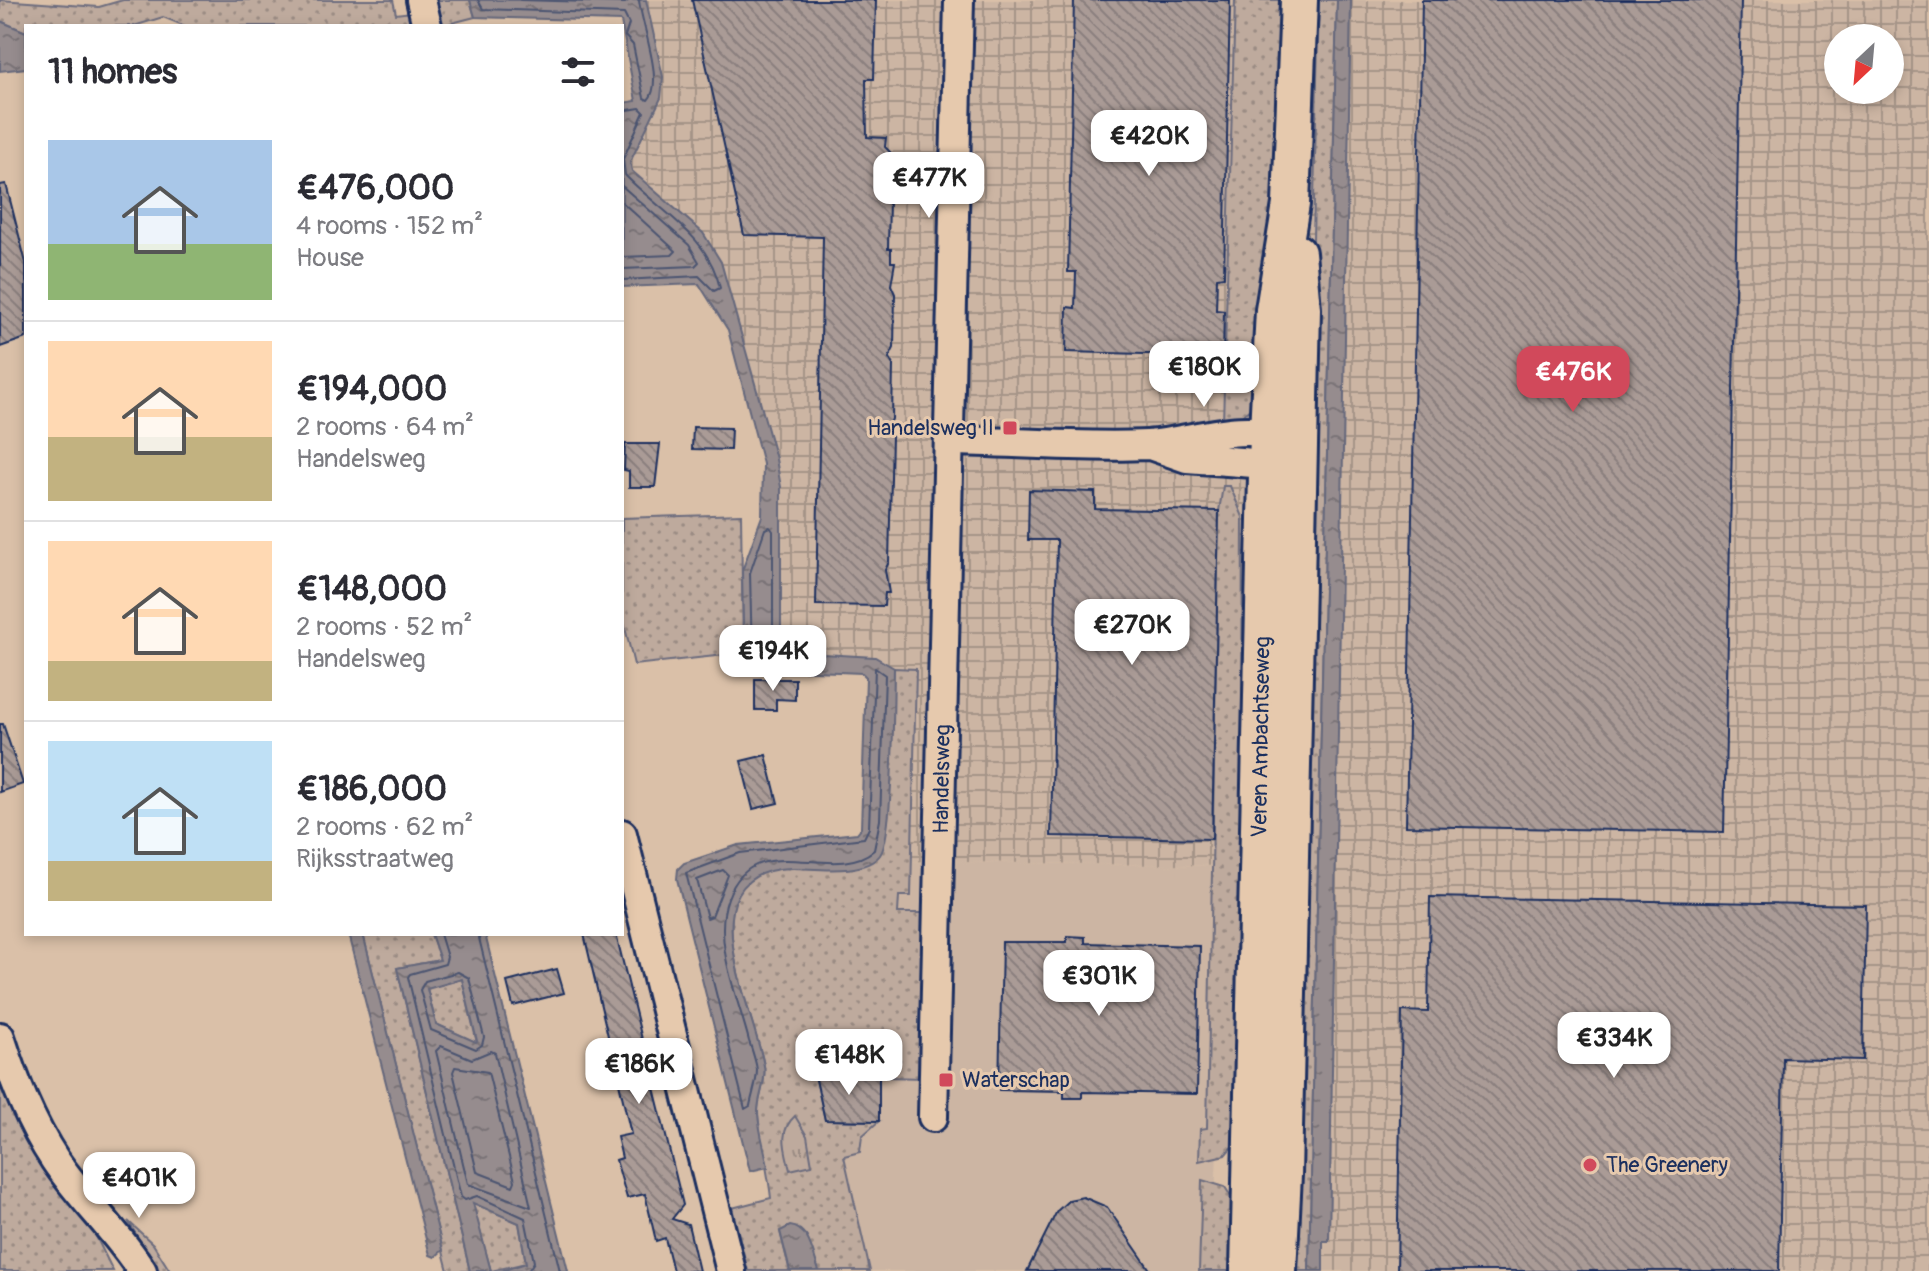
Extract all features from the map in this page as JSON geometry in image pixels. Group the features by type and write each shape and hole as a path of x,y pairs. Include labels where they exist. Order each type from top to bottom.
{"main road":[{"name":"Veren Ambachtseweg","path":"1249,1271 1278,446 1302,309 1291,204 1299,0"},
{"name":"Veren Ambachtseweg","path":"1278,446 1287,1015 1278,1271"}],"street":[{"path":"421,0 427,24"},
{"name":"Handelsweg","path":"933,1117 959,0"},
{"path":"950,441 1149,445 1188,437 1278,446"},
{"path":"624,842 731,1271"},
{"path":"0,1037 17,1088 56,1161 116,1232 142,1271"}],"shaded area":[{"path":"626,0 1929,0 1929,1271 1309,1271 1331,876 1229,866 899,861 875,668 771,657 774,495 722,294 624,189 648,77"},
{"path":"899,861 1229,866 1212,1271 795,1271 689,876"}],"green space":[{"path":"0,0 99,7 123,0 393,0 396,14 411,12 414,24 180,24 163,17 140,24 24,24 24,31 0,21"},
{"path":"429,0 470,0 475,17 439,24"},
{"path":"1235,0 1288,0 1278,158 1254,405 1241,417 1223,423"},
{"path":"1319,0 1337,0 1309,1271 1287,1271"},
{"path":"1223,486 1230,486 1243,517 1241,947 1235,1143 1225,1155 1199,1161 1200,1129 1207,1128 1219,511"},
{"path":"741,514 743,653 634,665 624,623 624,518"},
{"path":"894,668 916,669 911,896 899,896 898,913 926,913 921,1078 815,1075 825,1120 879,1121 862,1136 860,1152 844,1156 870,1271 819,1271 806,1235 780,1232 790,1271 748,1271 732,1208 771,1198 758,1114 764,1066 737,966 732,914 738,892 752,876 761,872 786,867 854,868 888,820"},
{"path":"364,936 432,936 440,960 397,968 470,1271 448,1271"},
{"path":"462,979 477,1043 436,1024 427,988"},
{"path":"0,1075 16,1120 41,1164 84,1212 113,1271 0,1271"},
{"path":"795,1116 807,1136 812,1165 790,1170 785,1134"},
{"path":"1202,1180 1225,1187 1237,1206 1235,1271 1199,1271"},
{"path":"472,1202 519,1223 526,1263 491,1271"},
{"path":"128,1221 153,1244 170,1271 158,1271"}],"water":[{"path":"470,0 646,0 663,77 661,98 630,162 632,171 703,233 721,262 781,487 781,647 788,652 875,657 894,668 888,823 880,855 873,862 852,868 793,868 759,875 740,891 732,915 739,977 764,1066 758,1114 768,1167 750,1171 677,879 678,869 684,863 738,845 857,833 861,828 866,677 862,673 744,668 742,571 762,516 763,464 728,330 699,284 624,287 624,103 636,101 624,24 621,21 475,17"},
{"path":"1337,0 1351,0 1329,1241 1323,1241 1323,1271 1309,1271"},
{"path":"0,21 24,31 24,68 0,71"},
{"path":"349,936 364,936 443,1250 435,1257 430,1255"},
{"path":"432,936 485,936 568,1271 501,1271 526,1263 519,1223 473,1203 491,1271 470,1271 397,968 440,960","holes":["462,979 476,1042 436,1024 427,989"]},
{"path":"790,1226 806,1237 819,1271 790,1271 780,1231"}],"building":[{"path":"692,0 876,0 874,79 866,79 867,137 886,138 885,147 890,152 888,249 891,249 891,262 895,262 891,285 895,294 894,348 889,358 893,365 892,419 887,430 892,436 889,562 885,570 889,593 885,593 884,606 816,605 823,237 744,235"},
{"path":"1074,0 1230,0 1224,277 1217,278 1216,310 1224,311 1223,357 1203,355 1203,381 1183,380 1184,355 1066,352 1067,307 1075,308 1076,272 1068,272"},
{"path":"1422,0 1741,0 1724,832 1406,826"},
{"path":"6,184 24,255 24,339 0,347 0,185"},
{"path":"693,427 731,428 730,450 692,449"},
{"path":"625,444 660,444 655,487 629,487 629,471 624,470"},
{"path":"1029,490 1095,492 1095,509 1219,511 1212,839 1051,836 1057,540 1028,540"},
{"path":"755,679 795,679 795,700 776,699 776,710 755,710"},
{"path":"0,724 3,724 23,784 0,792"},
{"path":"766,755 778,803 753,809 741,761"},
{"name":"The Greenery","path":"1430,897 1866,905 1863,1060 1783,1058 1779,1271 1397,1271 1402,1011 1428,1012"},
{"path":"584,936 616,936 683,1205 672,1219 688,1224 699,1271 673,1271 665,1238 656,1241 645,1194 627,1198 616,1160 622,1158 617,1137 631,1134"},
{"path":"1067,936 1085,937 1085,943 1200,946 1197,1094 1082,1092 1082,1098 1064,1098 1064,1091 999,1090 1002,942 1067,942"},
{"path":"557,969 564,993 513,1006 507,982"},
{"path":"815,1075 879,1076 879,1121 825,1120"},
{"path":"1083,1197 1107,1207 1151,1271 1027,1271 1057,1211 1069,1200"}],"place":[{"name":"Handelsweg II","path":"1010,428"},
{"name":"Waterschap","path":"946,1080"},
{"name":"The Greenery","path":"1590,1165"}]}
